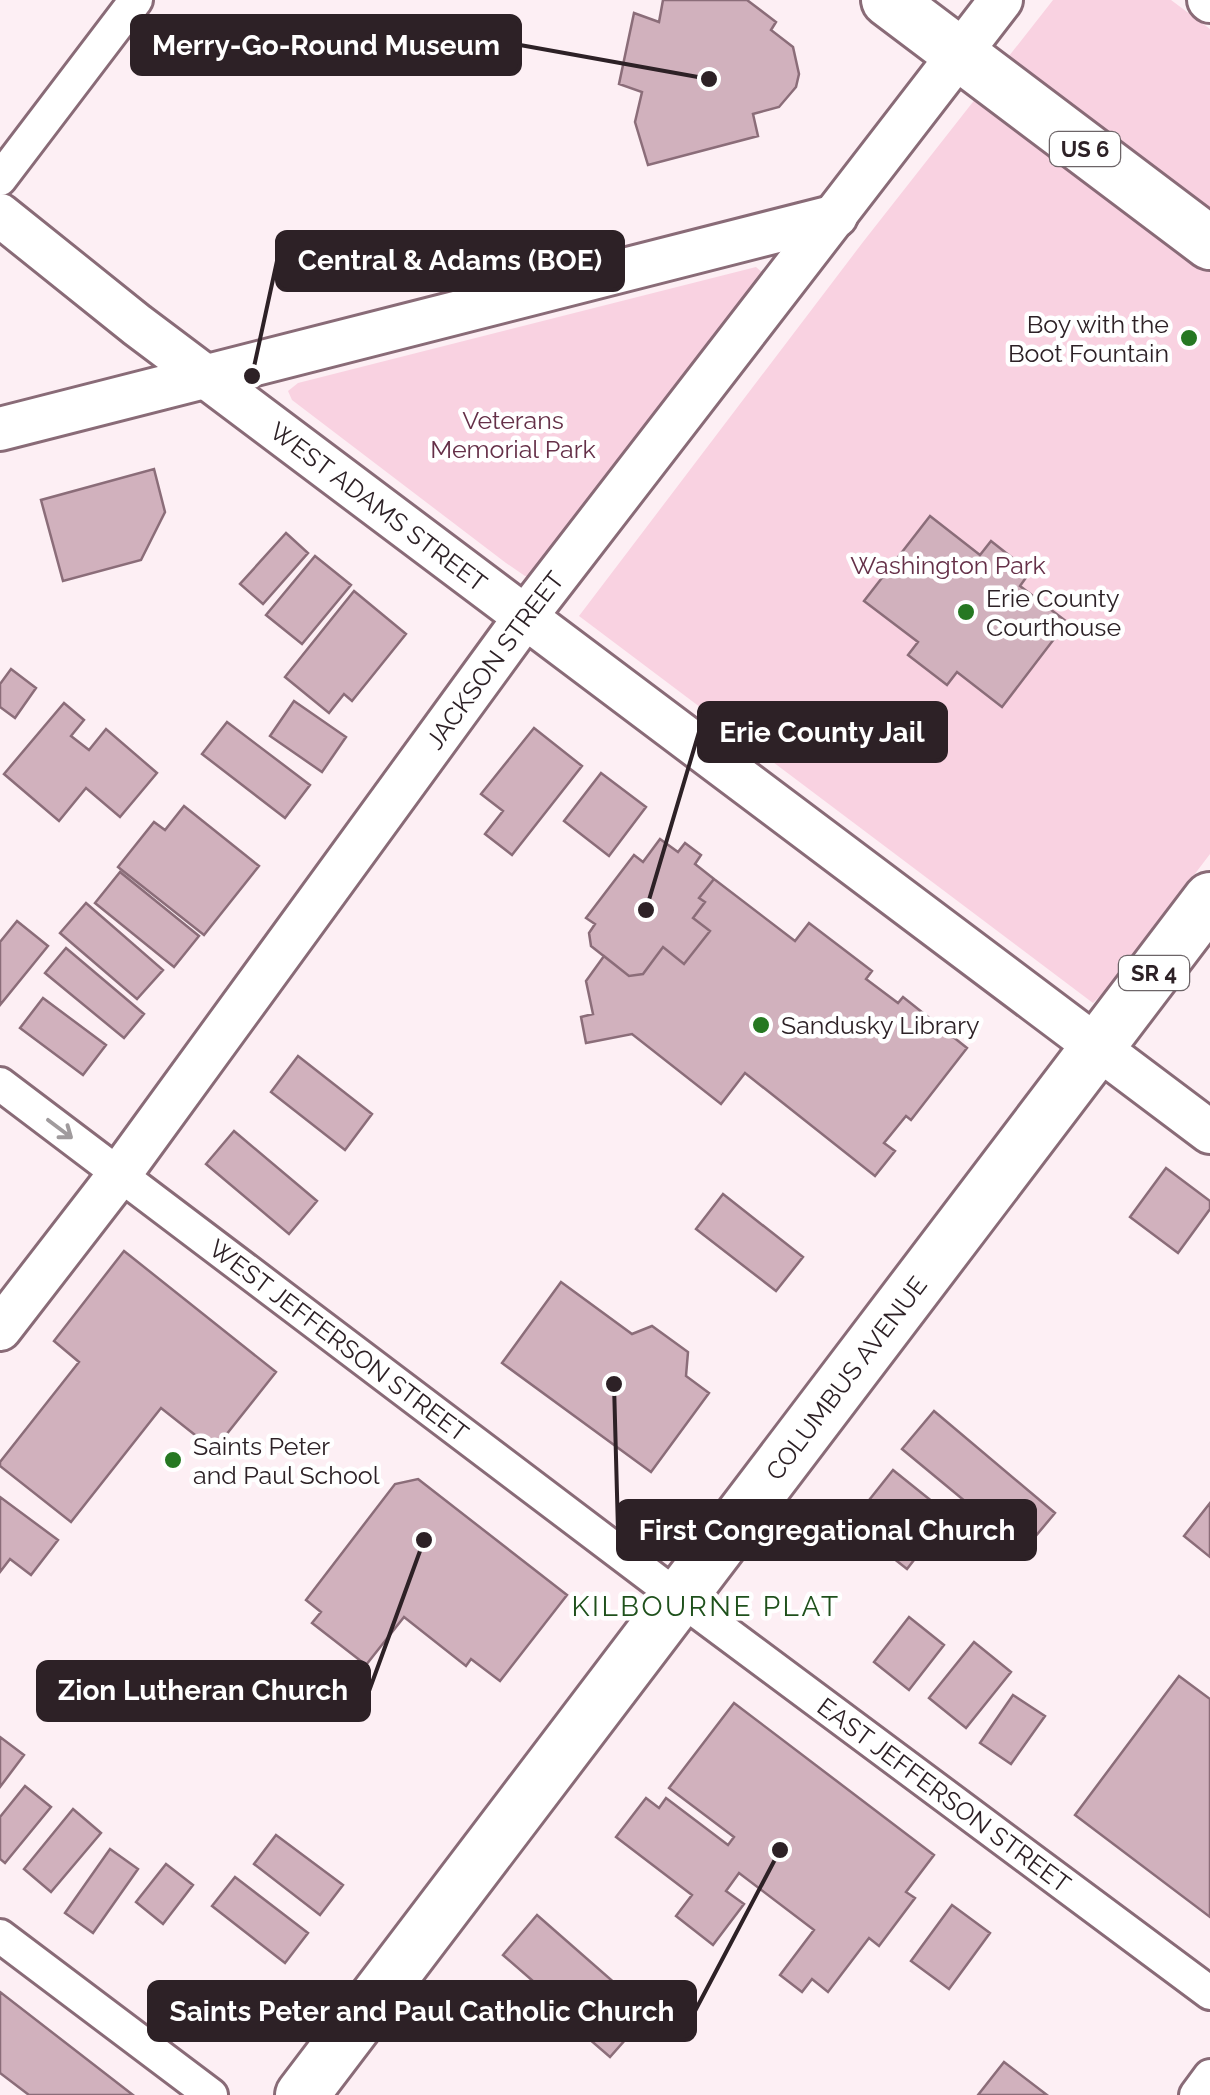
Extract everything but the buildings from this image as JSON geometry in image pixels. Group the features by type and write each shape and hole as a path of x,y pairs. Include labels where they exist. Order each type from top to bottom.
{"main road":[{"name":"US 6","path":"888,0 1210,243"},
{"name":"COLUMBUS AVENUE","path":"302,2095 1210,899"}],"street":[{"path":"0,179 136,0"},
{"name":"JACKSON STREET","path":"0,1329 119,1174 526,616 1001,0"},
{"name":"WEST ADAMS STREET","path":"0,215 137,325 1210,1132"},
{"path":"0,429 836,216"},
{"name":"WEST JEFFERSON STREET","path":"0,1084 678,1597"},
{"name":"EAST JEFFERSON STREET","path":"678,1597 1210,1992"},
{"path":"0,1936 211,2095"},
{"path":"1196,2095 1210,2076"}],"green space":[{"name":"Washington Park","path":"1053,0 1171,0 1210,29 1210,854 1093,1003 579,616 863,242"},
{"name":"Veterans Memorial Park","path":"756,267 764,274 533,576 525,576 506,563 292,400 288,391 298,383"}],"place":[{"name":"Merry-Go-Round Museum","path":"709,79"},
{"name":"Boy with the Boot Fountain","path":"1189,338"},
{"name":"Central & Adams (BOE)","path":"252,376"},
{"name":"Erie County Courthouse","path":"966,612"},
{"name":"Erie County Jail","path":"646,910"},
{"name":"Sandusky Library","path":"761,1025"},
{"name":"First Congregational Church","path":"614,1384"},
{"name":"Saints Peter and Paul School","path":"173,1460"},
{"name":"Zion Lutheran Church","path":"424,1540"},
{"name":"Saints Peter and Paul Catholic Church","path":"780,1850"}],"district":[{"name":"KILBOURNE PLAT","path":"706,1606"}]}
